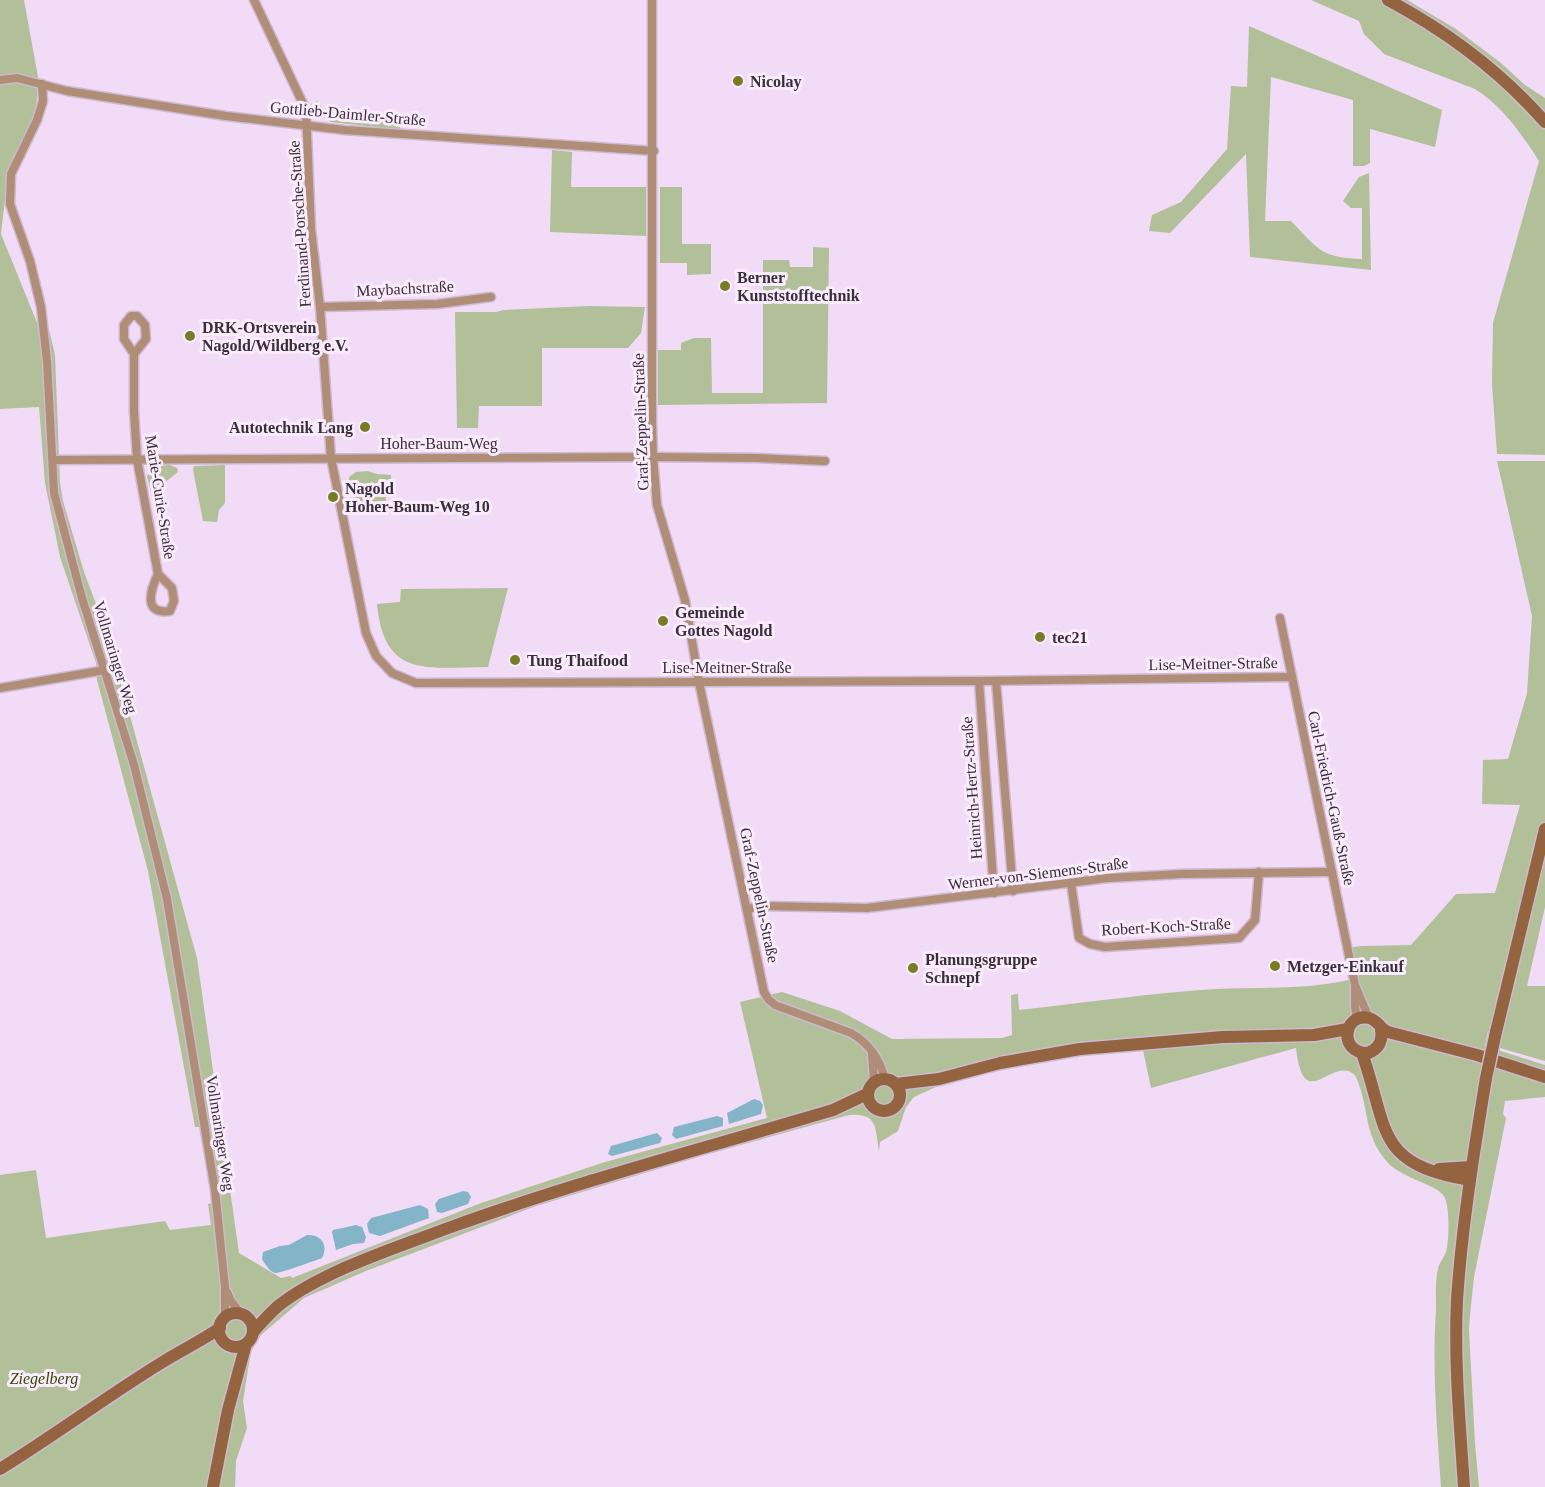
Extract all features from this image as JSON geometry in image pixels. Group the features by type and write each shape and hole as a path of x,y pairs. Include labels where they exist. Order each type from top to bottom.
{"street":[{"name":"Ferdinand-Porsche-Straße","path":"254,0 306,110 311,229 320,307 331,458"},
{"name":"Graf-Zeppelin-Straße","path":"652,0 653,457 657,505 685,600 699,682 764,992 768,999 786,1010 851,1033 866,1043 881,1065 889,1085"},
{"path":"1388,0 1422,19 1466,49 1503,78 1545,122"},
{"path":"0,80 17,78 42,84"},
{"name":"Gottlieb-Daimler-Straße","path":"42,84 67,91 224,116 344,130 654,151"},
{"name":"Vollmaringer Weg","path":"42,84 43,101 37,120 11,174 10,204 30,261 41,307 47,361 56,501 82,598 134,765 167,899 215,1190 225,1287 225,1332"},
{"path":"1531,106 1545,111"},
{"name":"Maybachstraße","path":"320,307 438,304 491,297"},
{"name":"Marie-Curie-Straße","path":"134,354 137,459 158,574"},
{"name":"Hoher-Baum-Weg","path":"52,460 653,457 825,461"},
{"name":"Lise-Meitner-Straße","path":"331,458 366,633 376,656 392,673 416,683 996,681 1292,677"},
{"name":"Carl-Friedrich-Gauß-Straße","path":"1280,618 1363,1018"},
{"path":"0,688 105,670"},
{"name":"Heinrich-Hertz-Straße","path":"979,681 994,893"},
{"name":"Heinrich-Hertz-Straße","path":"996,681 1012,891"},
{"path":"1464,1487 1457,1374 1457,1302 1470,1173 1496,1032 1545,829"},
{"name":"Robert-Koch-Straße","path":"1071,883 1079,938 1090,944 1105,947 1239,938 1255,920 1259,872"},
{"name":"Werner-von-Siemens-Straße","path":"748,910 756,906 867,908 1071,883 1182,874 1332,872"},
{"path":"213,1487 228,1410 246,1344 253,1332 278,1307 301,1290 323,1279 488,1214 869,1099 889,1085 939,1078 1000,1063 1080,1049 1223,1037 1347,1034 1363,1018 1374,1020 1372,1081 1387,1136 1405,1158 1426,1169 1470,1173"},
{"path":"1347,1034 1352,1048 1413,1040 1466,1052 1545,1077"},
{"path":"869,1099 879,1110 889,1110 896,1105 889,1085"},
{"name":"Vollmaringer Weg","path":"225,1287 231,1300 245,1317"},
{"path":"237,1376 225,1332 231,1314 245,1317 278,1307"},
{"path":"245,1317 253,1332"},
{"path":"225,1332 239,1346 246,1344"},
{"path":"0,1469 163,1362 195,1344 225,1332"}],"green space":[{"name":"Ziegelberg","path":"0,0 24,0 38,77 36,115 9,166 1,234 38,325 47,321 55,355 60,483 63,501 84,572 107,633 197,958 239,1253 281,1278 290,1276 292,1278 481,1203 605,1162 767,1118 740,1002 782,992 840,1011 892,1039 1002,1038 1012,1035 1011,995 1018,994 1019,1010 1167,993 1302,986 1353,979 1348,948 1411,945 1456,894 1495,893 1520,805 1482,804 1483,760 1508,759 1527,693 1532,616 1497,461 1545,461 1545,907 1527,986 1545,986 1545,1061 1500,1048 1509,983 1496,1032 1488,1031 1485,1046 1545,1065 1545,1097 1505,1101 1503,1114 1506,1118 1474,1277 1469,1330 1479,1487 1441,1487 1435,1398 1436,1279 1446,1252 1448,1210 1445,1198 1436,1189 1395,1169 1388,1163 1370,1131 1360,1086 1355,1075 1346,1071 1337,1072 1320,1080 1312,1081 1305,1078 1300,1068 1296,1048 1151,1088 1143,1050 1081,1055 1001,1069 940,1085 914,1097 906,1107 898,1131 880,1142 879,1151 875,1129 870,1119 865,1116 849,1115 697,1157 536,1206 366,1271 304,1298 261,1335 251,1351 243,1401 247,1428 236,1461 235,1487 0,1487 0,1175 36,1170 46,1238 165,1221 170,1230 211,1225 208,1204 212,1203 200,1127 195,1127 148,871 97,680 96,663 60,557 45,483 39,407 0,409"},
{"path":"1311,0 1407,0 1456,29 1501,63 1525,85 1545,98 1545,455 1497,454 1492,384 1493,323 1539,161 1503,112 1485,96 1475,89 1384,54 1364,34 1359,21"},
{"path":"1249,26 1442,110 1435,147 1370,129 1370,163 1364,166 1353,166 1353,100 1271,77 1265,221 1291,221 1321,250 1337,257 1362,259 1362,208 1351,208 1343,201 1359,177 1369,173 1371,270 1250,257 1246,154 1170,233 1149,231 1152,215 1181,202 1227,149 1231,86 1247,87"},
{"path":"317,101 325,111 332,114 395,117 401,130 331,122 318,114 311,104"},
{"path":"552,150 572,152 571,187 646,187 646,236 550,232"},
{"path":"660,187 682,187 682,244 711,244 711,274 687,275 687,263 660,263"},
{"path":"813,247 829,248 827,403 658,405 658,350 681,350 681,343 694,338 711,338 712,393 763,393 763,260 789,260 790,267 813,267"},
{"path":"589,306 645,307 641,333 628,348 542,348 542,406 479,406 478,428 457,428 455,312 496,312"},
{"path":"170,465 177,468 178,472 160,486 152,496 147,476 156,466"},
{"path":"225,465 225,503 219,510 217,522 203,521 194,466"},
{"path":"367,471 391,475 391,481 386,481 386,503 363,503 362,510 358,510 349,477 356,472"},
{"path":"508,588 488,667 447,668 413,664 400,657 389,646 381,629 377,604 400,602 401,589"}],"water":[{"path":"754,1099 763,1105 761,1114 729,1124 727,1113"},
{"path":"717,1116 723,1118 723,1126 676,1139 672,1135 674,1127"},
{"path":"657,1133 662,1138 660,1143 612,1156 608,1154 611,1146"},
{"path":"463,1191 468,1192 471,1197 468,1204 442,1213 437,1212 435,1204 439,1199"},
{"path":"420,1205 428,1209 429,1218 380,1236 369,1233 367,1224 371,1218"},
{"path":"356,1225 362,1227 366,1237 364,1243 336,1250 333,1230"},
{"path":"307,1235 316,1236 322,1241 325,1249 322,1258 278,1273 267,1267 262,1259 263,1252 289,1245"}],"place":[{"name":"Nicolay","path":"738,81"},
{"name":"Berner Kunststofftechnik","path":"725,286"},
{"name":"DRK-Ortsverein Nagold/Wildberg e.V.","path":"190,336"},
{"name":"Autotechnik Lang","path":"365,427"},
{"name":"Nagold Hoher-Baum-Weg 10","path":"333,497"},
{"name":"Gemeinde Gottes Nagold","path":"663,621"},
{"name":"tec21","path":"1040,637"},
{"name":"Tung Thaifood","path":"515,660"},
{"name":"Metzger-Einkauf","path":"1275,966"},
{"name":"Planungsgruppe Schnepf","path":"913,968"}]}
